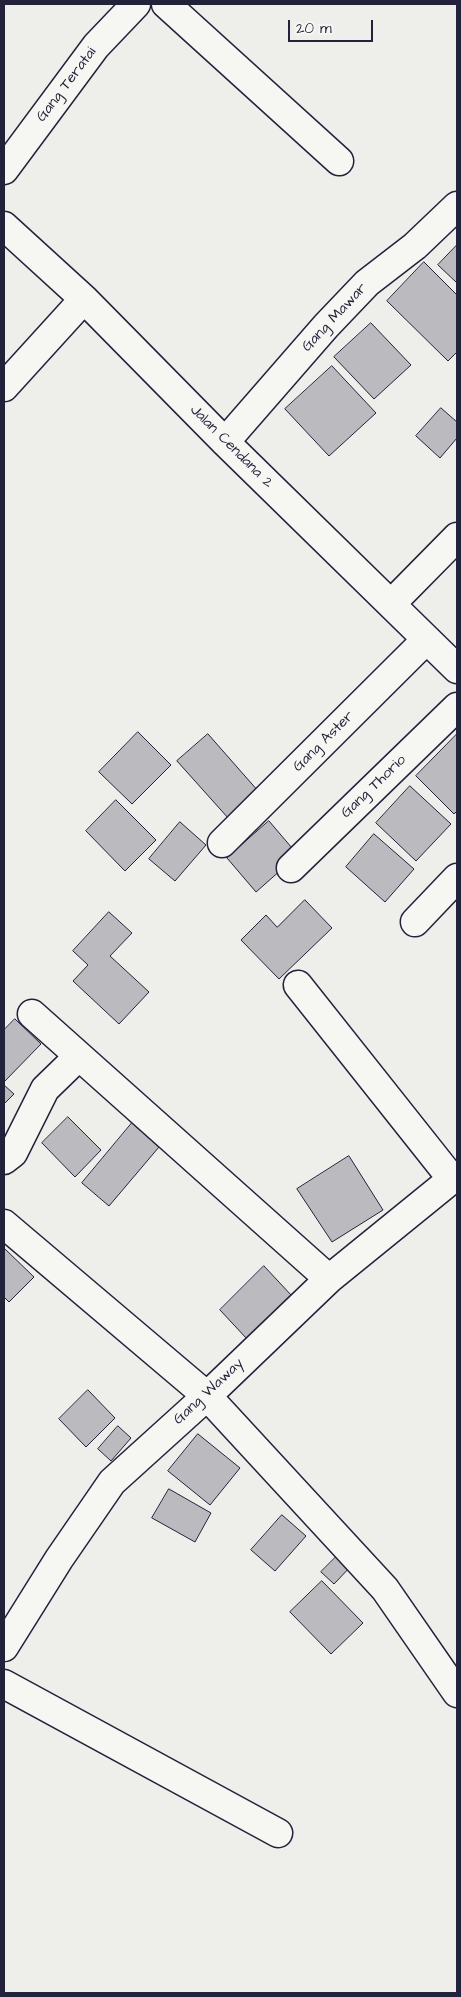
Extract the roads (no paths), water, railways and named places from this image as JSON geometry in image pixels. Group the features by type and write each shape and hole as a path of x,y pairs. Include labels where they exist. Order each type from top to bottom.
{"street":[{"name":"Gang Teratai","path":"4,170 96,46 136,4"},
{"path":"166,4 339,161"},
{"name":"Gang Mawar","path":"225,442 326,326 367,283 415,246 457,206"},
{"name":"Jalan Cendana 2","path":"4,226 84,299 225,442 457,669"},
{"path":"4,387 84,299"},
{"path":"391,604 457,537"},
{"name":"Gang Aster","path":"222,843 426,640"},
{"name":"Gang Thorio","path":"291,868 457,707"},
{"path":"416,922 457,878"},
{"path":"298,985 455,1177"},
{"path":"32,1014 78,1057 329,1278"},
{"path":"4,1160 13,1153 45,1089 78,1057"},
{"name":"Gang Waway","path":"4,1647 59,1559 112,1482 207,1396 329,1278 455,1177"},
{"path":"4,1224 207,1396 385,1589 457,1693"},
{"path":"4,1684 278,1833"}]}
